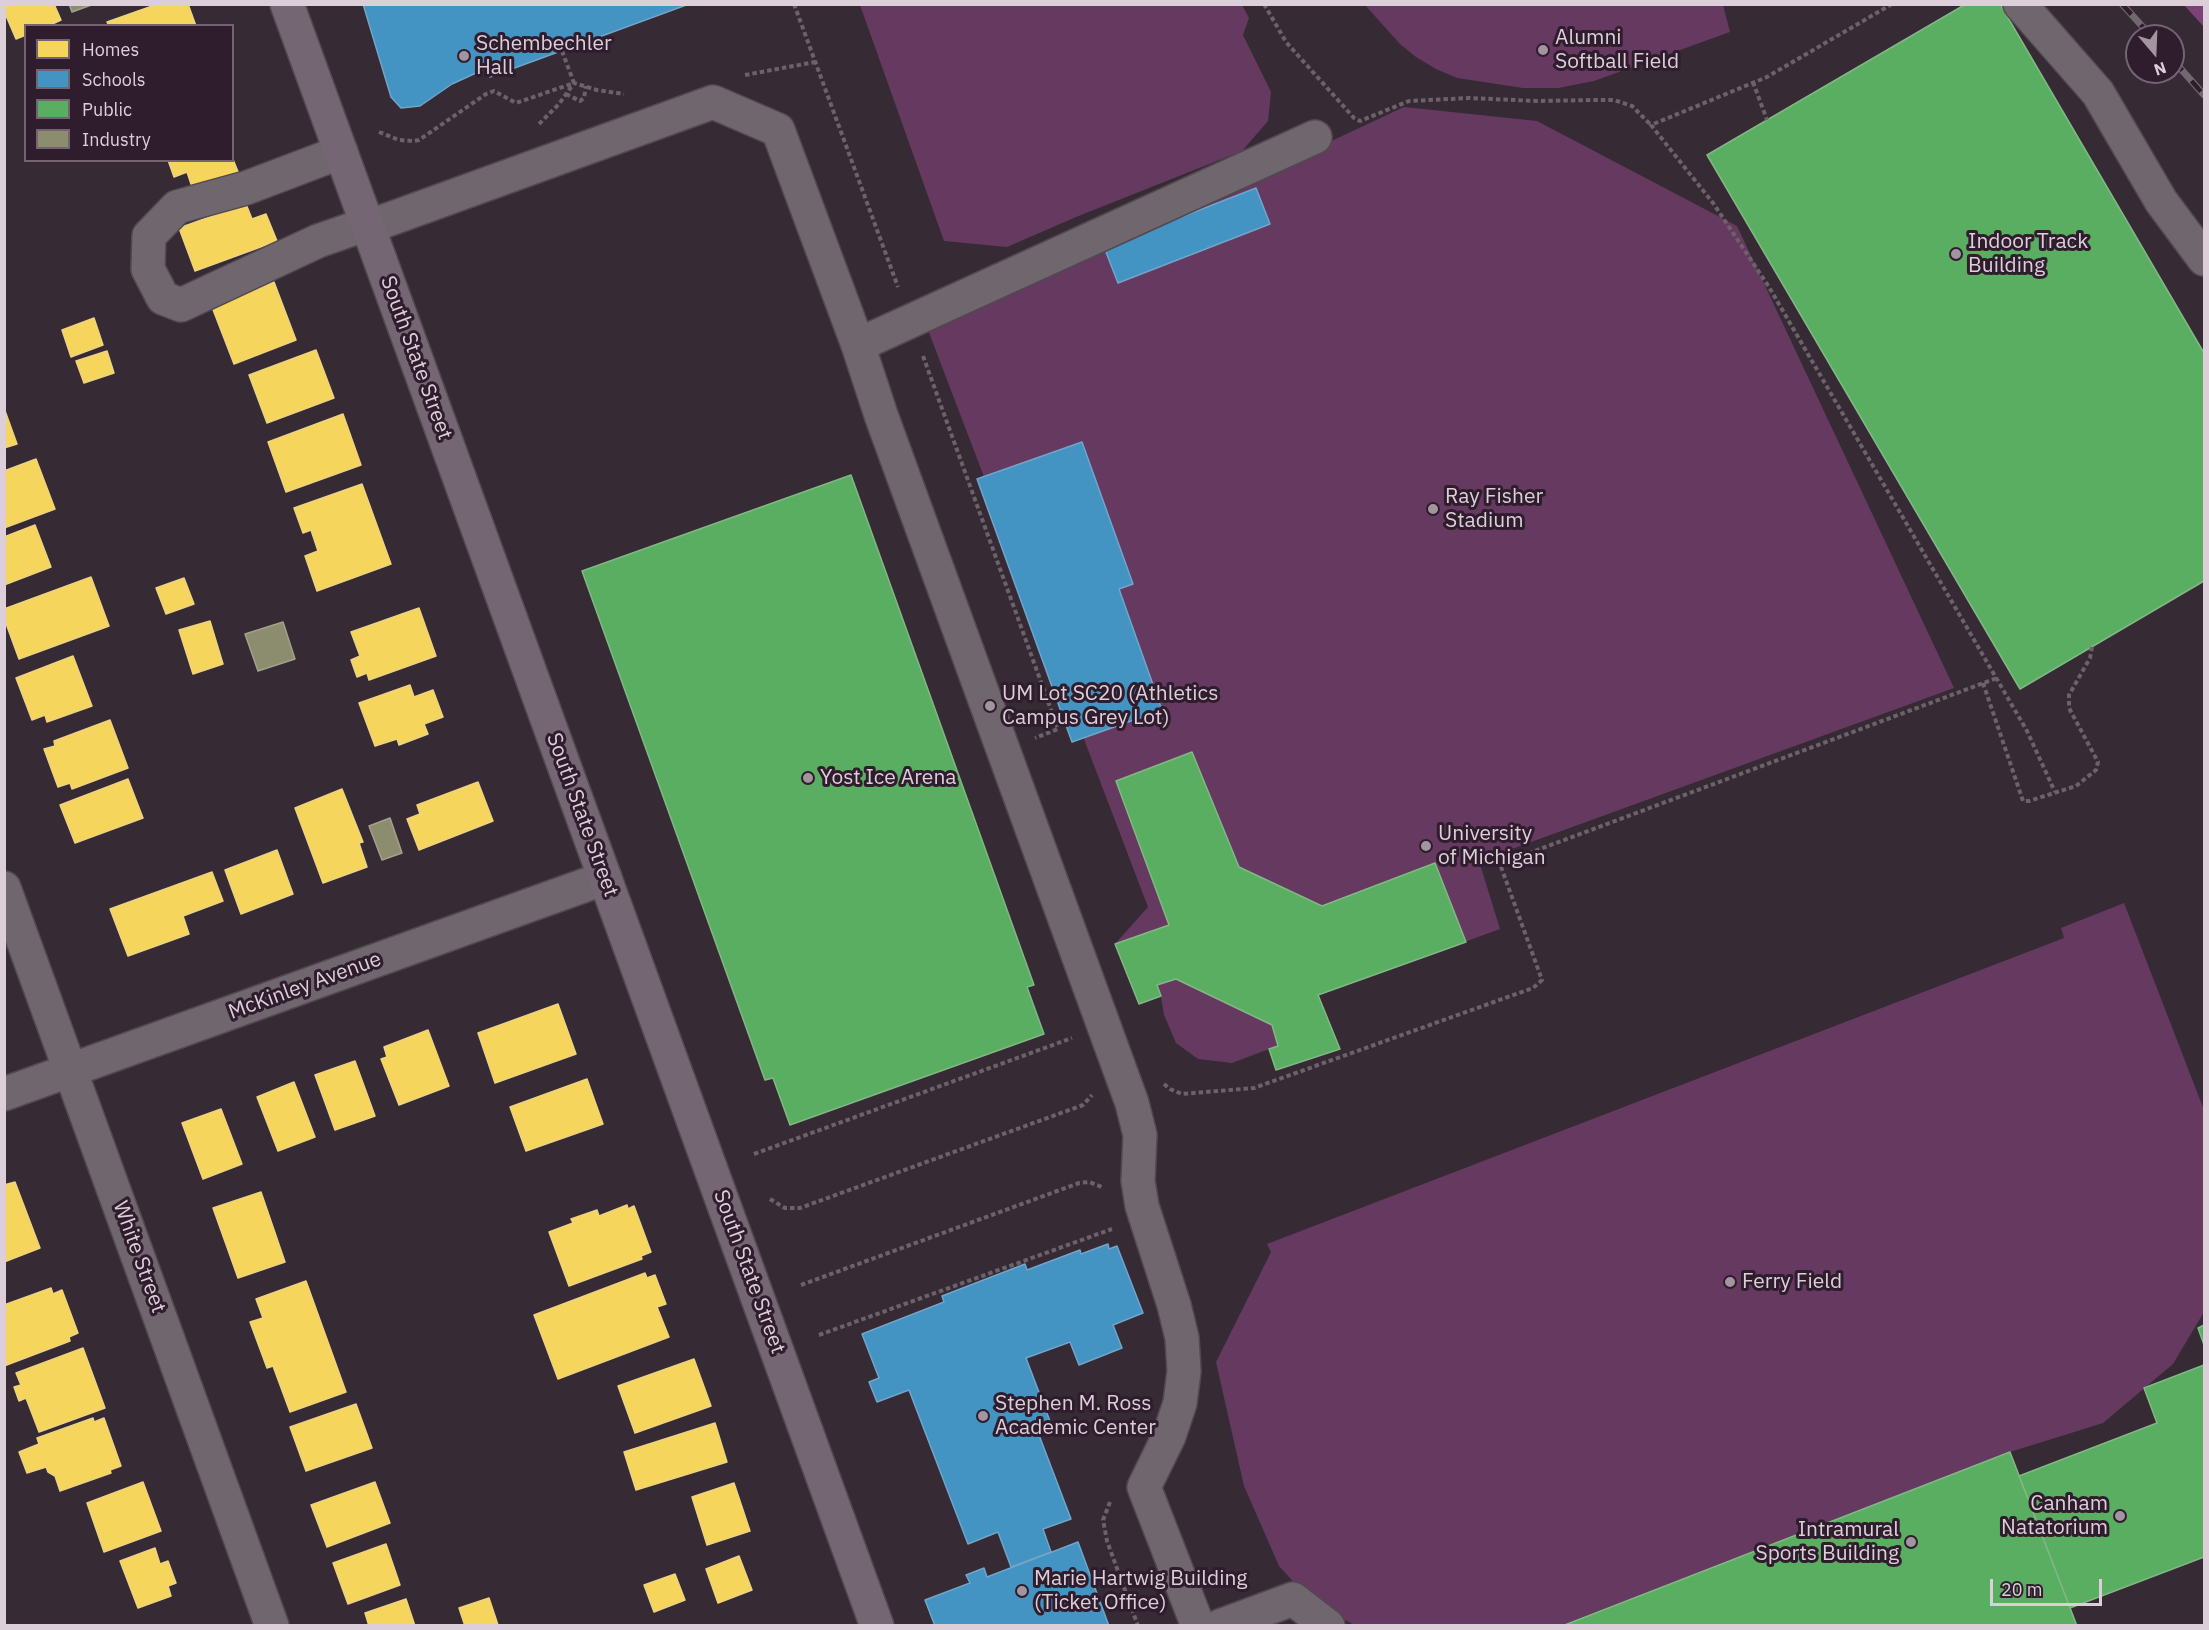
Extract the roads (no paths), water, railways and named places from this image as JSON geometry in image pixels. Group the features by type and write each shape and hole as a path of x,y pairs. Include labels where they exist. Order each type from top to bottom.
{"main road":[{"name":"South State Street","path":"287,4 877,1626"}],"street":[{"path":"2020,4 2098,93 2162,201 2205,259"},
{"path":"341,152 246,188 177,207 149,236 148,269 163,298 182,304 318,241 368,226 713,102 778,130 1132,1103 1140,1135 1138,1180 1142,1206 1174,1305 1182,1338 1184,1371 1180,1403 1169,1436 1144,1487 1198,1626"},
{"path":"858,345 1315,137"},
{"name":"McKinley Avenue","path":"4,1094 605,878"},
{"name":"White Street","path":"4,888 72,1069 272,1626"},
{"path":"1220,1626 1293,1599 1328,1626"}],"railway":[{"path":"2122,4 2140,24"},
{"path":"2185,74 2204,95"}],"place":[{"name":"Alumni Softball Field","path":"1543,50"},
{"name":"Schembechler Hall","path":"464,56"},
{"name":"Indoor Track Building","path":"1956,254"},
{"name":"Ray Fisher Stadium","path":"1433,509"},
{"name":"UM Lot SC20 (Athletics Campus Grey Lot)","path":"990,706"},
{"name":"Yost Ice Arena","path":"808,778"},
{"name":"University of Michigan","path":"1426,846"},
{"name":"Ferry Field","path":"1730,1282"},
{"name":"Stephen M. Ross Academic Center","path":"983,1416"},
{"name":"Canham Natatorium","path":"2120,1516"},
{"name":"Intramural Sports Building","path":"1911,1542"},
{"name":"Marie Hartwig Building (Ticket Office)","path":"1022,1591"}]}
